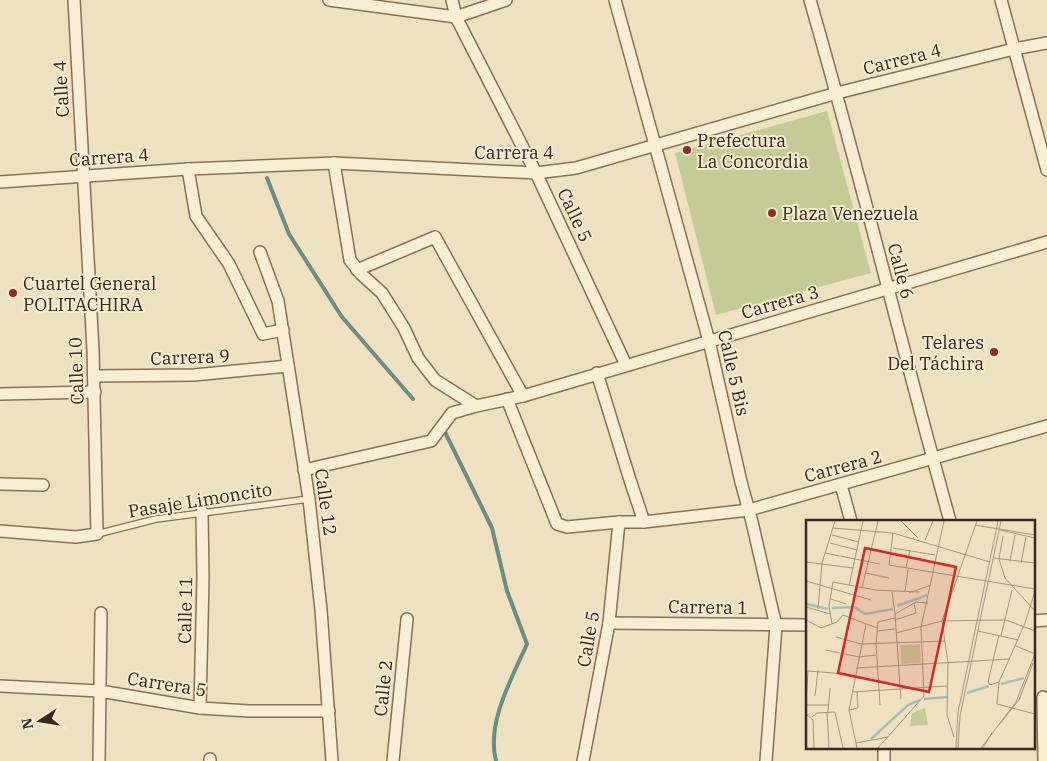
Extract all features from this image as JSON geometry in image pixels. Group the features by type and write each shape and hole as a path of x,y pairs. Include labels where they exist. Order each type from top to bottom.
{"street":[{"name":"Calle 4","path":"74,0 84,177"},
{"path":"329,0 456,17 506,0"},
{"name":"Calle 5","path":"452,0 456,17 536,173 626,365"},
{"name":"Calle 5 Bis","path":"615,0 709,341 776,626 766,761"},
{"name":"Calle 6","path":"810,0 837,93 950,520"},
{"path":"1001,0 1047,170"},
{"name":"Carrera 4","path":"0,182 188,169 334,164 536,173 576,168 837,93 1014,49 1047,43"},
{"path":"334,164 350,260 357,270 382,293 404,328 418,358 435,380 476,406"},
{"path":"188,169 196,216 228,264 263,334 283,330"},
{"name":"Calle 10","path":"84,177 95,392 97,534"},
{"path":"357,270 435,237 523,396"},
{"name":"Carrera 3","path":"304,470 432,441 452,413 523,396 1047,242"},
{"name":"Calle 12","path":"260,252 278,301 309,499 332,761"},
{"name":"Carrera 9","path":"94,376 194,375 288,366"},
{"path":"597,373 644,522"},
{"path":"0,394 95,392"},
{"name":"Carrera 2","path":"508,399 557,524 567,527 619,522 644,522 749,510 1047,426"},
{"path":"0,484 42,485"},
{"path":"841,485 851,520"},
{"name":"Calle 11","path":"200,708 203,578 202,512"},
{"name":"Calle 5","path":"583,761 609,623 618,548 619,522"},
{"path":"0,531 76,538 97,534"},
{"path":"98,761 101,614"},
{"name":"Calle 2","path":"393,761 407,619"},
{"path":"1034,621 1047,620"},
{"name":"Carrera 1","path":"609,623 806,625"},
{"name":"Carrera 5","path":"0,686 100,691 200,708 249,712 329,710"},
{"path":"1043,697 1044,761"},
{"path":"884,748 884,761"}],"lane":[{"name":"Pasaje Limoncito","path":"97,534 156,519 309,499"}],"green space":[{"name":"Plaza Venezuela","path":"827,111 871,273 716,315 675,153"}],"waterway":[{"path":"267,178 289,234 342,317 413,399"},
{"path":"444,430 492,528 507,591 527,644 497,716 494,746 496,761"}],"place":[{"name":"Prefectura La Concordia","path":"687,150"},
{"name":"Plaza Venezuela","path":"772,213"},
{"name":"Cuartel General POLITACHIRA","path":"13,293"},
{"name":"Telares Del Táchira","path":"994,352"}]}
